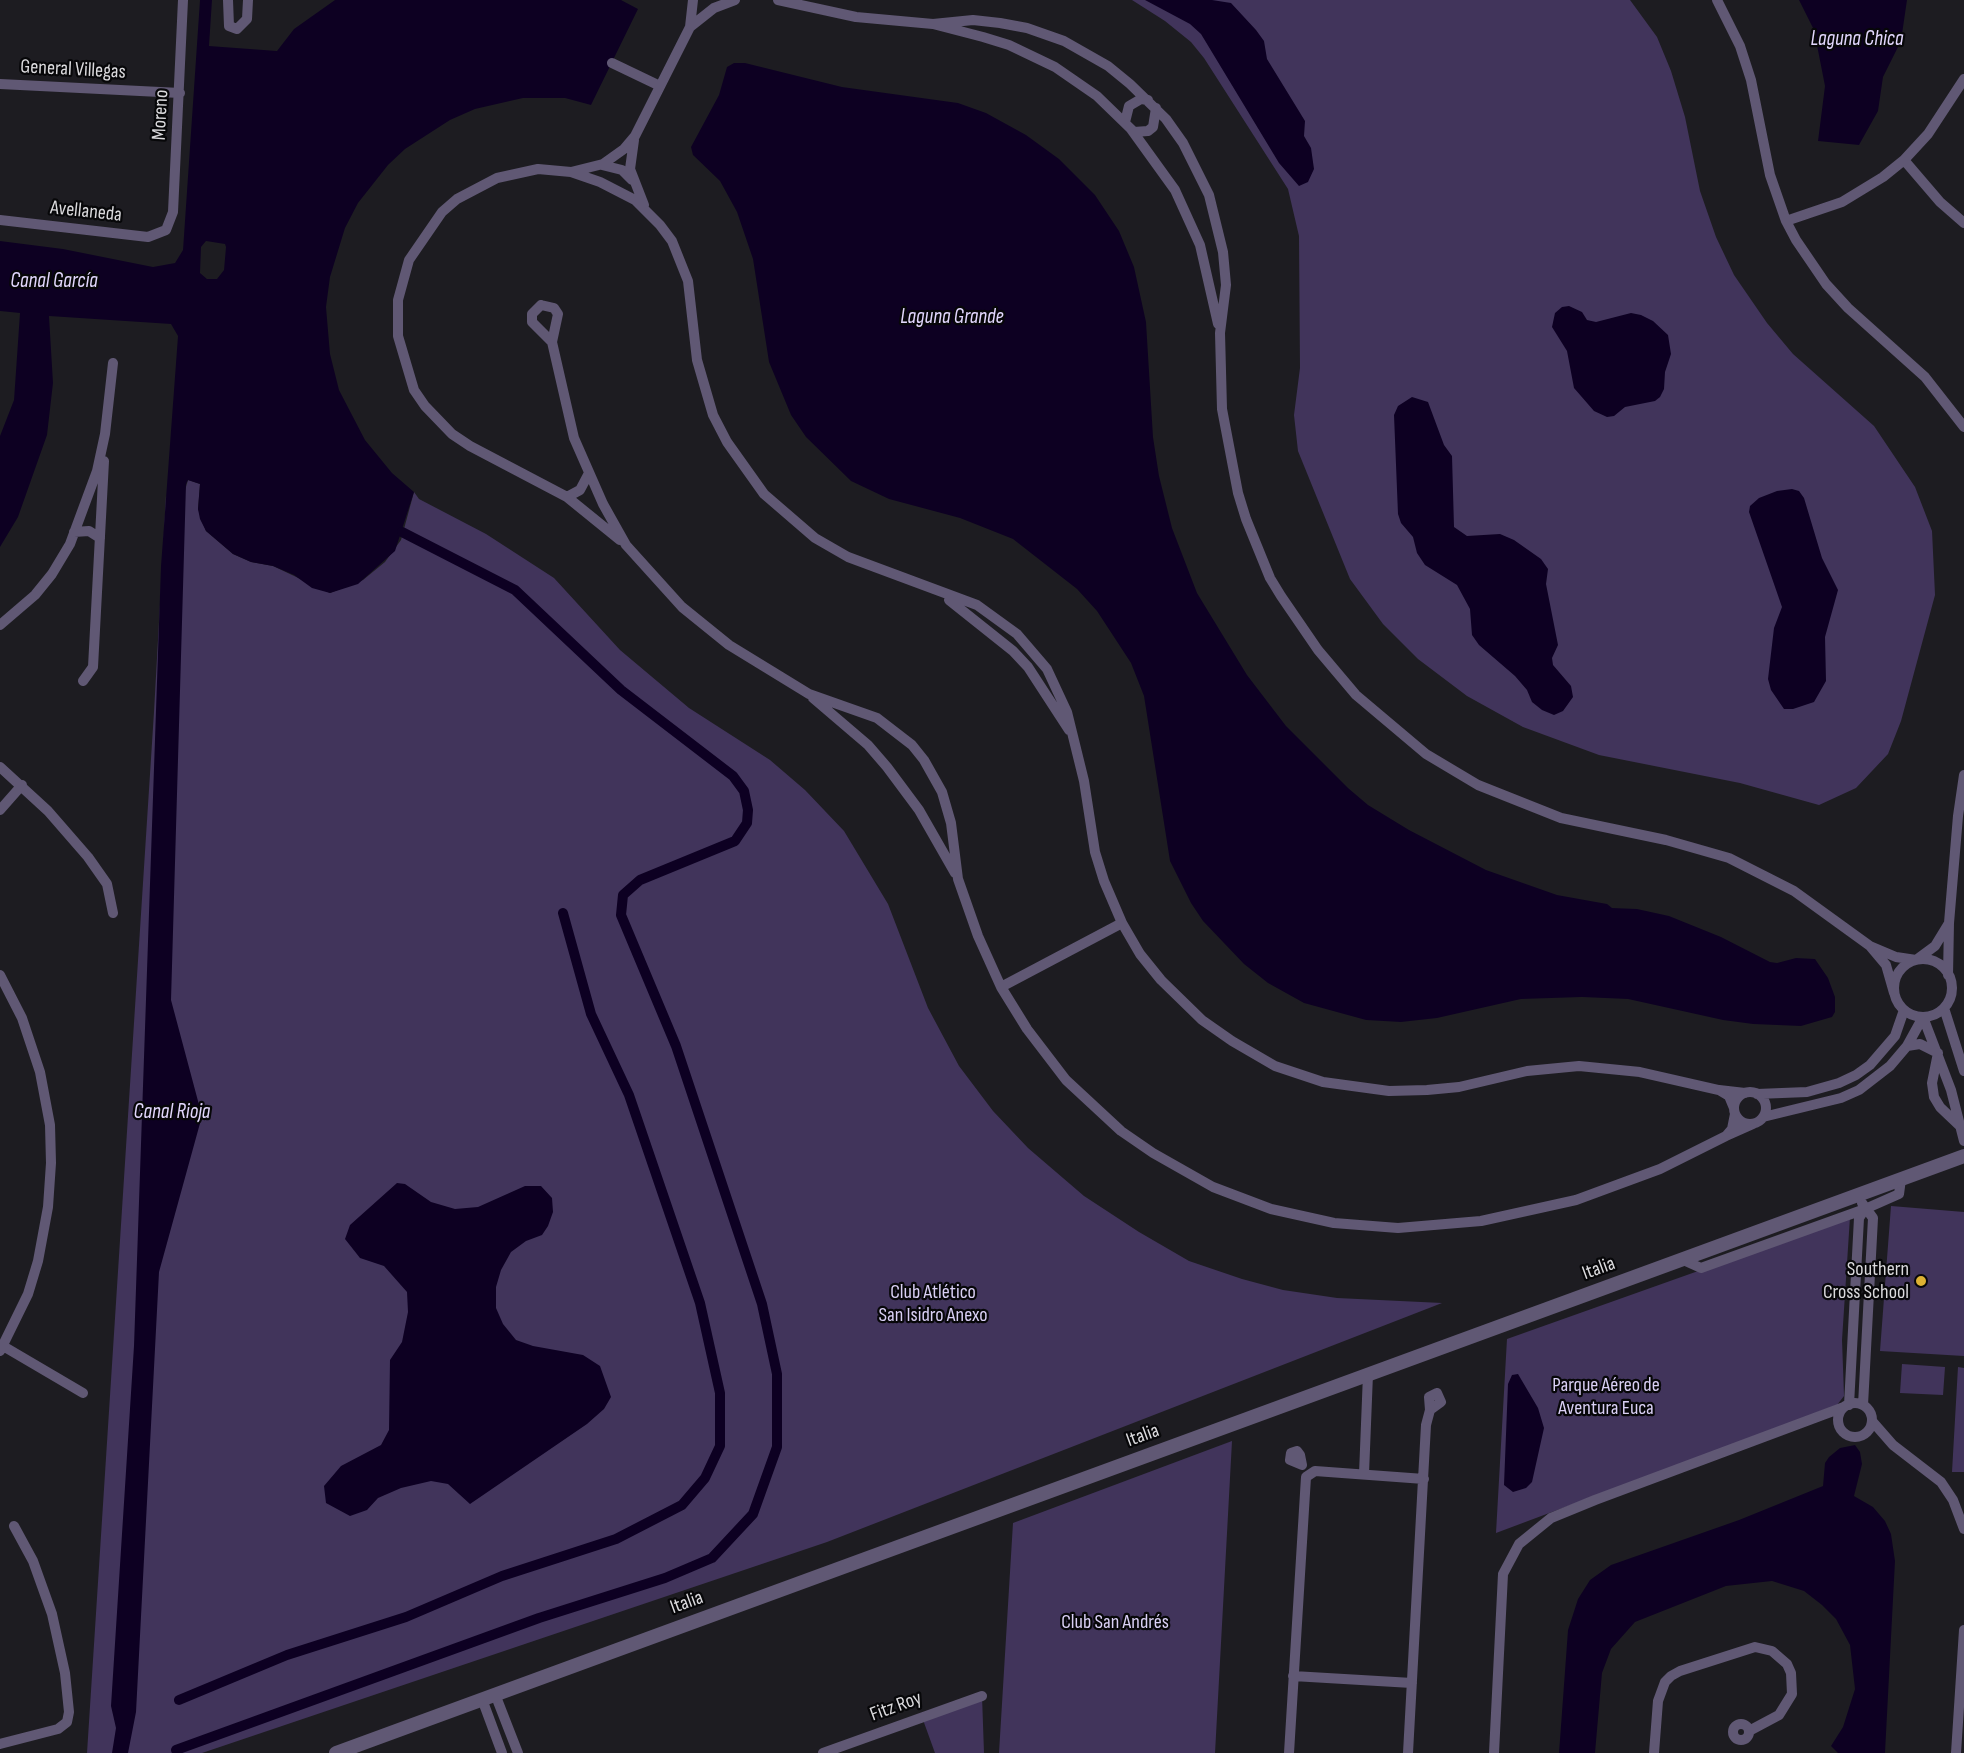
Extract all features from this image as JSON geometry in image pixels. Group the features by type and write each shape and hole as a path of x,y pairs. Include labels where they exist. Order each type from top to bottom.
{"street":[{"name":"Moreno","path":"166,230 173,212 183,0"},
{"path":"228,0 229,26 237,30 245,23 248,0"},
{"path":"600,182 597,170 624,149 635,136 690,27 693,0"},
{"path":"690,27 728,0"},
{"path":"778,0 855,17 933,24 974,20 1023,28 1064,41 1087,53 1108,66 1152,104 1183,143 1197,169 1209,195 1221,239 1226,285 1220,333 1222,409 1238,493 1259,554 1270,578 1303,630 1334,671 1364,702 1426,754 1478,785 1561,818 1666,840 1729,858 1794,891 1869,946 1886,965 1894,993 1904,1010 1923,1017 1938,1053 1964,1141"},
{"path":"1717,0 1740,46 1751,80 1765,154 1786,221 1805,254 1826,284 1848,308 1925,376 1964,427"},
{"path":"933,24 1016,48 1055,67 1079,83 1134,132 1170,181 1200,245 1220,333"},
{"path":"1016,48 1014,35 1023,28"},
{"path":"612,63 660,86"},
{"path":"1786,221 1842,202 1904,160 1928,134 1964,79"},
{"name":"General Villegas","path":"0,84 180,93"},
{"path":"1125,123 1128,106 1141,99 1152,104"},
{"path":"1134,132 1148,131 1153,127 1152,104"},
{"path":"622,193 631,186 630,158 635,136"},
{"path":"1904,160 1940,201 1964,223"},
{"path":"571,172 603,164 613,166 632,178 646,209 672,242 684,266 691,292 697,360 704,388 727,442 745,470 788,517 823,543 866,566 941,594 998,636 1028,667 1074,738 1095,852 1122,923 1140,954 1161,980 1202,1020 1275,1066 1323,1082 1389,1091 1459,1086 1527,1071 1579,1066 1640,1072 1719,1090 1751,1093 1808,1092 1839,1083 1870,1065 1895,1036 1904,1010"},
{"path":"646,209 600,182 571,172 538,169 497,178 457,199 428,229 409,260 401,282 397,319 401,355 410,381 436,419 470,446 567,497 626,545 676,600 706,628 755,662 809,693 857,709 894,729 924,760 942,792 951,823 958,879"},
{"name":"Avellaneda","path":"0,220 148,237 166,230"},
{"path":"1200,245 1214,246 1221,239"},
{"path":"552,342 566,411 589,473 626,545"},
{"path":"83,681 93,667 105,434 113,363"},
{"path":"0,625 35,596 52,574 90,496 105,434"},
{"path":"567,497 580,490 589,473"},
{"path":"74,532 89,531 100,538"},
{"path":"809,693 887,767 933,831 958,879 978,936 1001,987 1051,1062 1096,1109 1153,1154 1213,1188 1251,1202 1311,1219 1398,1228 1441,1226 1525,1213 1620,1185 1669,1165 1763,1117 1831,1101 1859,1090 1890,1066 1907,1046 1923,1017 1944,1008 1951,992 1948,975 1949,923 1958,816 1964,775"},
{"path":"845,726 846,714 857,709"},
{"path":"0,767 22,785 71,837 108,884 113,913"},
{"path":"0,810 22,785"},
{"path":"933,831 943,832 951,823"},
{"path":"1952,902 1964,905"},
{"path":"1001,987 1122,923"},
{"path":"1894,993 1897,976 1902,968 1935,946 1949,923"},
{"path":"1869,946 1896,957 1935,962 1948,975"},
{"path":"0,975 22,1018 40,1072 47,1107 51,1154 48,1207 38,1261 28,1294 2,1349 84,1393"},
{"path":"1944,1008 1960,1051 1964,1071"},
{"path":"1907,1046 1920,1044 1938,1053"},
{"path":"1938,1053 1932,1083 1934,1097 1940,1107 1960,1126"},
{"path":"1719,1090 1729,1096 1735,1111 1744,1123 1753,1124"},
{"path":"1726,1136 1732,1129 1737,1098 1751,1093"},
{"path":"1751,1093 1766,1106 1763,1117"},
{"name":"Italia","path":"336,1753 1964,1156"},
{"path":"1681,1259 1701,1268 1865,1209 1899,1194 1901,1179"},
{"path":"1859,1194 1865,1209 1873,1218 1863,1405 1870,1413 1872,1421 1893,1445 1941,1482 1953,1500 1964,1529"},
{"path":"1839,1426 1839,1416 1847,1406 1859,1218 1865,1209"},
{"path":"1853,1332 1867,1333"},
{"path":"1364,1474 1368,1374"},
{"path":"1494,1753 1503,1574 1519,1544 1551,1518 1595,1500 1813,1421 1847,1406 1863,1405"},
{"path":"1408,1753 1426,1425 1430,1410"},
{"path":"1813,1421 1830,1422 1839,1426 1851,1437 1861,1436 1893,1445"},
{"path":"1861,1436 1869,1430 1872,1421"},
{"path":"1289,1753 1305,1469 1424,1479"},
{"path":"0,1744 58,1729 68,1718 65,1673 52,1614 33,1561 14,1526"},
{"path":"1956,1753 1964,1630"},
{"path":"1654,1753 1658,1701 1665,1682 1680,1671 1755,1647 1772,1651 1787,1664 1791,1673 1792,1694 1779,1715 1749,1731"},
{"path":"1293,1676 1412,1683"},
{"name":"Fitz Roy","path":"824,1753 982,1696"},
{"path":"489,1697 502,1753"},
{"path":"489,1697 518,1753"}],"green space":[{"path":"1132,0 1630,0 1657,37 1671,71 1685,117 1700,191 1716,237 1734,275 1767,323 1793,354 1874,426 1915,487 1932,531 1935,595 1901,721 1888,754 1856,788 1819,805 1740,783 1599,755 1523,727 1467,696 1418,659 1383,624 1350,579 1298,451 1294,415 1300,368 1299,236 1288,189 1204,58 1191,42 1165,21"},
{"name":"Club Atlético San Isidro Anexo","path":"188,480 200,484 198,509 206,531 233,554 251,562 273,566 330,593 363,580 385,562 401,540 414,492 419,499 486,534 554,578 620,650 689,708 770,760 805,790 844,831 888,904 928,1008 959,1066 993,1111 1028,1148 1084,1196 1189,1261 1242,1279 1283,1290 1337,1298 1442,1303 827,1542 202,1753 87,1753 166,496 169,500 181,504"},
{"name":"Southern Cross School","path":"1891,1206 1964,1212 1964,1356 1880,1351"},
{"name":"Parque Aéreo de Aventura Euca","path":"1850,1217 1842,1340 1844,1396 1837,1405 1496,1533 1507,1339"},
{"path":"1902,1364 1945,1367 1943,1395 1900,1393"},
{"path":"1958,1367 1964,1368 1964,1472 1952,1472"},
{"name":"Club San Andrés","path":"1232,1441 1215,1753 999,1753 1013,1523"},
{"path":"982,1696 984,1753 935,1753 922,1717"}],"water":[{"path":"200,0 212,0 209,46 277,51 294,29 335,0 621,0 638,9 591,105 565,98 523,98 475,109 450,120 405,149 388,165 358,203 345,228 330,277 326,307 330,354 339,390 365,440 392,473 414,492 395,551 358,584 330,593 312,588 294,575 233,554 206,531 200,519 198,509 200,484 188,480 186,484 171,1000 202,1116 159,1272 136,1712 128,1753 112,1753 116,1728 111,1706 134,1346 161,566 178,336 171,324 49,316 53,383 47,435 18,517 0,547 0,436 14,400 20,313 0,311 0,241 63,249 153,267 175,263 183,250","holes":["206,241 225,244 224,270 217,279 207,279 200,273 201,247"]},
{"path":"1145,0 1212,0 1231,3 1256,30 1264,41 1267,59 1305,121 1304,136 1311,148 1314,169 1308,182 1299,186 1279,163 1201,34 1190,24"},
{"name":"Laguna Chica","path":"1799,0 1907,0 1901,41 1883,77 1878,111 1859,145 1818,141 1825,86 1814,30"},
{"name":"Laguna Grande","path":"734,63 745,63 842,87 958,103 986,113 1026,135 1059,159 1095,195 1119,231 1134,267 1146,322 1153,437 1159,476 1172,528 1197,593 1247,675 1286,726 1348,788 1368,805 1409,830 1486,870 1557,895 1607,904 1612,908 1637,909 1669,916 1721,937 1770,962 1777,963 1796,958 1815,959 1828,978 1835,997 1835,1012 1832,1017 1801,1026 1753,1024 1723,1020 1628,999 1582,997 1521,999 1437,1018 1401,1022 1366,1020 1304,1003 1268,983 1244,964 1203,921 1191,903 1170,861 1144,696 1131,663 1097,611 1077,589 1013,539 960,518 889,499 851,481 806,437 791,415 769,362 753,259 737,212 720,181 693,155 691,147 719,95 727,67"},
{"path":"1569,306 1582,312 1587,320 1596,322 1631,313 1641,315 1653,321 1668,335 1671,354 1665,372 1664,389 1660,397 1655,401 1625,407 1614,416 1607,417 1594,411 1574,388 1567,351 1552,327 1555,313 1562,307"},
{"path":"1412,397 1428,402 1444,445 1452,456 1454,527 1467,536 1500,534 1514,540 1541,559 1548,569 1546,584 1558,645 1552,658 1553,665 1571,686 1573,697 1563,711 1554,715 1542,710 1532,702 1527,690 1515,676 1479,645 1472,635 1470,609 1457,585 1425,565 1417,553 1413,537 1401,523 1398,514 1394,415 1398,406"},
{"path":"1792,489 1799,491 1804,498 1822,558 1838,590 1825,637 1826,681 1814,702 1793,709 1784,709 1771,690 1768,679 1774,628 1782,607 1749,512 1750,506 1759,498 1777,491"},
{"path":"397,1183 405,1184 431,1202 455,1209 478,1207 525,1186 541,1186 552,1198 553,1212 548,1226 542,1235 526,1241 511,1252 501,1270 496,1287 496,1308 503,1324 516,1340 533,1346 583,1355 600,1366 611,1397 604,1409 587,1424 470,1504 448,1484 431,1481 401,1488 378,1498 367,1510 350,1516 326,1503 324,1486 341,1466 381,1445 389,1430 390,1360 402,1342 408,1312 407,1292 384,1266 360,1258 345,1239 350,1225"},
{"path":"1518,1374 1538,1408 1544,1428 1532,1482 1526,1488 1513,1492 1504,1485 1508,1384 1512,1375"},
{"path":"1855,1445 1860,1452 1862,1464 1854,1496 1873,1507 1885,1521 1891,1534 1895,1561 1885,1753 1838,1753 1831,1746 1843,1727 1855,1689 1850,1645 1836,1619 1822,1605 1804,1591 1772,1581 1726,1586 1635,1622 1611,1649 1602,1673 1595,1753 1559,1753 1568,1630 1578,1599 1590,1580 1611,1565 1739,1520 1823,1486 1825,1463 1829,1457 1840,1448"}],"waterway":[{"path":"176,1750 539,1618 665,1578 712,1558 753,1514 777,1447 777,1374 762,1304 676,1046 621,915 623,895 640,880 735,841 747,823 748,810 744,791 733,776 621,690 515,590 402,532"},
{"path":"179,1700 287,1655 406,1617 502,1576 616,1539 682,1505 705,1478 720,1446 720,1393 700,1303 629,1095 591,1014 563,913"}],"place":[{"name":"Southern Cross School","path":"1921,1281"}],"water label":[{"name":"Canal García","path":"54,282"},
{"name":"Canal Rioja","path":"172,1113"}]}
